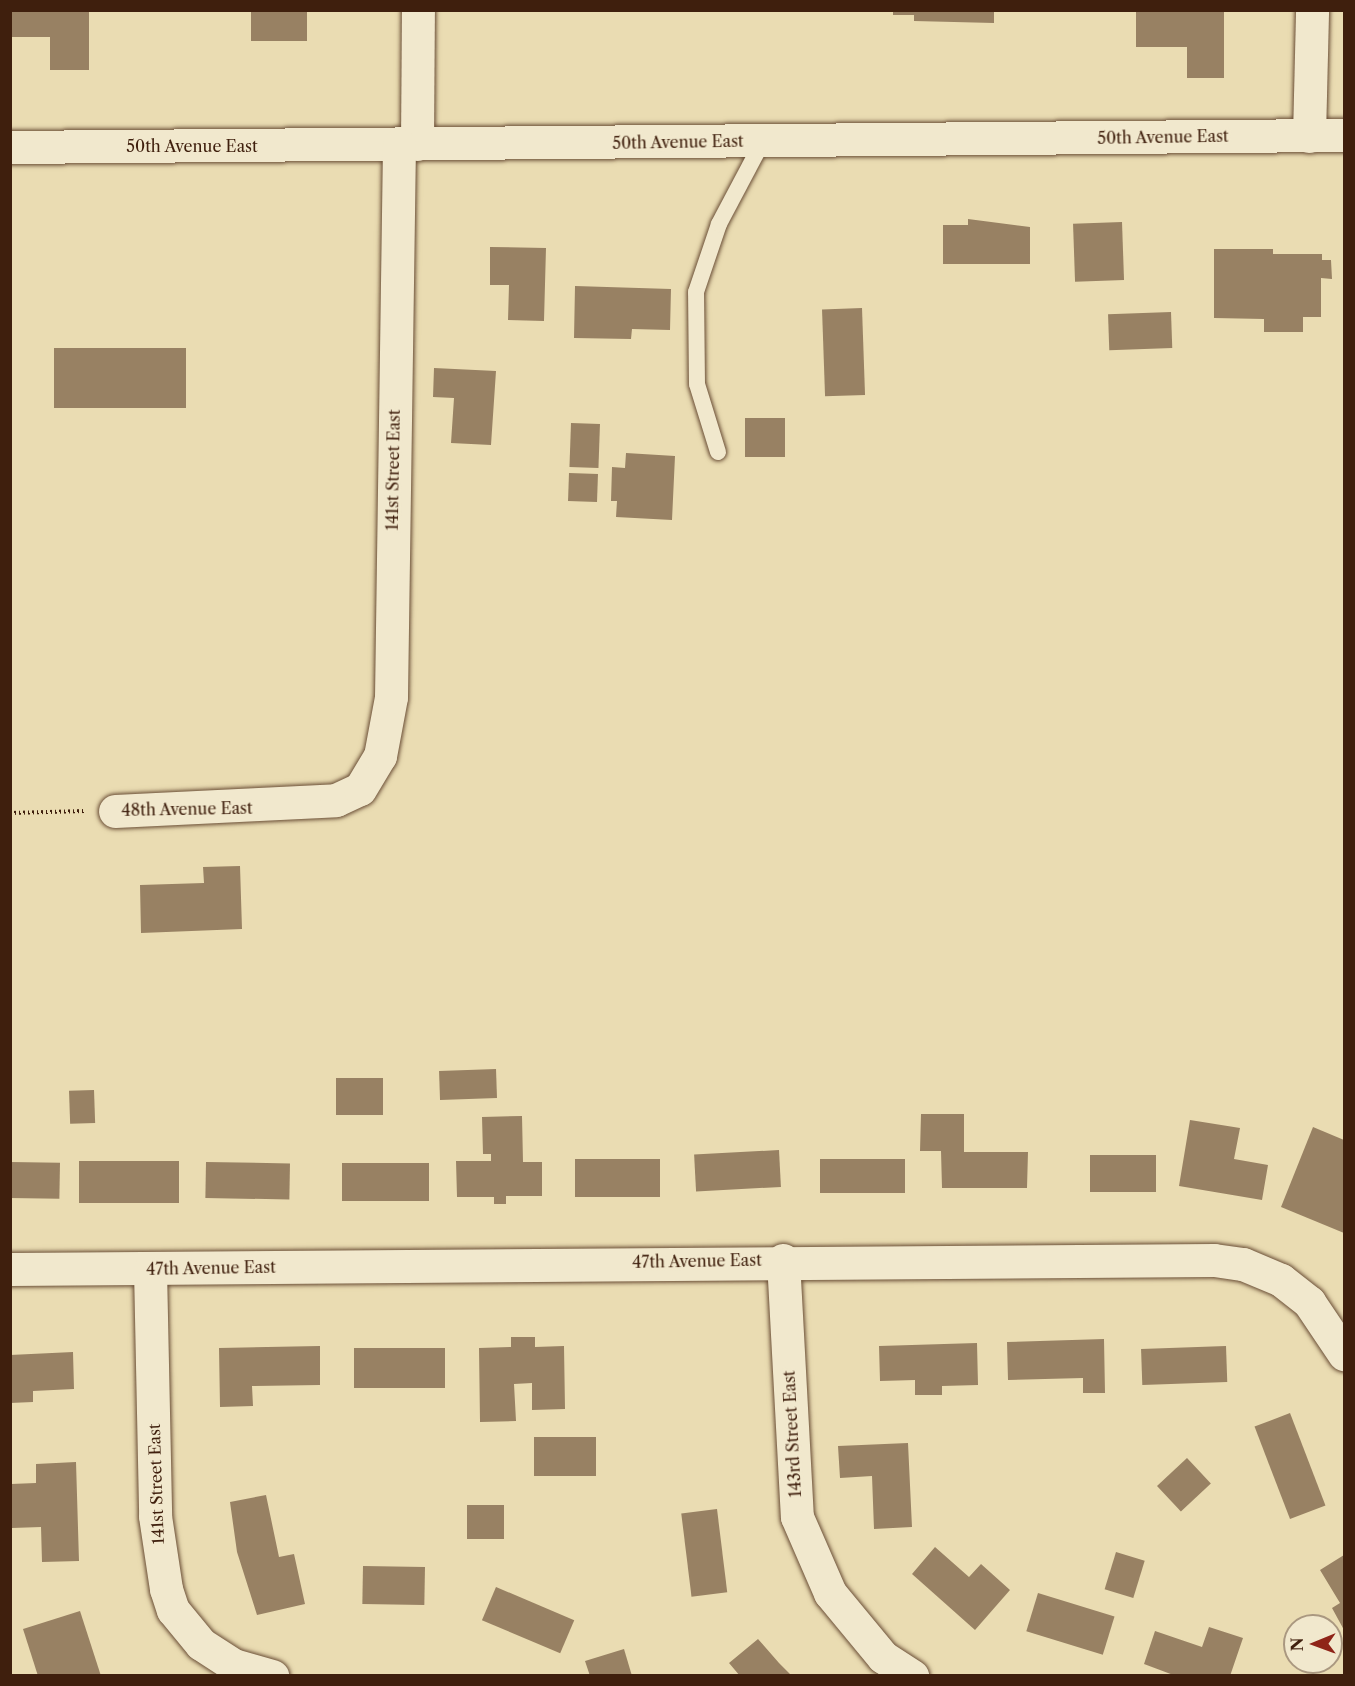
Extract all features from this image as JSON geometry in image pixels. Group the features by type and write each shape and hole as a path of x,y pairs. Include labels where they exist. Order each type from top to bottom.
{"street":[{"name":"141st Street East","path":"360,789 380,756 391,697 408,145 418,10"},
{"path":"1309,136 1311,10"},
{"name":"50th Avenue East","path":"10,147 1344,135"},
{"name":"48th Avenue East","path":"115,811 290,807 336,800 360,789"},
{"name":"47th Avenue East","path":"10,1269 1178,1257 1243,1264 1281,1280 1309,1302 1344,1354"},
{"name":"143rd Street East","path":"783,1260 797,1517 830,1593 883,1657 912,1676"},
{"name":"141st Street East","path":"150,1269 155,1516 165,1589 173,1610 201,1644 234,1665 273,1676"}],"lane":[{"path":"718,452 697,384 696,292 719,224 763,141"}],"path":[{"name":"48th Avenue East","path":"10,813 115,811"}],"building":[{"path":"10,10 89,10 89,70 50,70 50,37 10,37"},
{"path":"251,10 307,10 307,41 251,41"},
{"path":"893,10 994,10 994,23 914,21 914,15 893,15"},
{"path":"1136,10 1224,12 1224,78 1187,78 1187,47 1136,47"},
{"path":"968,219 1030,227 1030,264 943,264 943,225 968,225"},
{"path":"1122,222 1124,280 1075,282 1073,224"},
{"path":"490,247 546,248 544,321 508,320 509,285 490,285"},
{"path":"1214,249 1273,249 1273,254 1322,254 1322,260 1331,260 1332,279 1321,278 1321,317 1303,317 1303,332 1264,332 1264,319 1214,318"},
{"path":"575,286 671,289 670,330 632,329 631,339 574,338"},
{"path":"862,308 865,395 825,396 822,309"},
{"path":"1171,312 1172,348 1109,350 1108,314"},
{"path":"54,348 186,348 186,408 54,408"},
{"path":"434,368 496,371 491,445 451,443 454,398 433,397"},
{"path":"745,418 785,418 785,457 745,457"},
{"path":"571,423 600,424 598,468 569,467"},
{"path":"626,453 675,456 672,520 616,517 617,501 611,501 612,467 625,468"},
{"path":"569,473 598,474 597,502 568,501"},
{"path":"240,866 242,929 141,933 140,885 204,883 203,867"},
{"path":"496,1069 497,1098 440,1100 439,1071"},
{"path":"336,1078 383,1078 383,1115 336,1115"},
{"path":"94,1090 95,1123 70,1124 69,1091"},
{"path":"921,1114 964,1114 964,1152 1028,1152 1027,1188 942,1188 941,1151 920,1151"},
{"path":"522,1116 523,1162 542,1162 542,1196 506,1196 506,1204 494,1204 494,1197 457,1197 456,1161 491,1161 491,1154 483,1154 482,1117"},
{"path":"1190,1120 1240,1128 1234,1159 1268,1165 1262,1200 1179,1186"},
{"path":"1313,1127 1344,1140 1344,1233 1281,1207"},
{"path":"779,1150 781,1187 696,1191 694,1154"},
{"path":"1090,1155 1156,1155 1156,1192 1090,1192"},
{"path":"575,1159 660,1159 660,1197 575,1197"},
{"path":"820,1159 905,1159 905,1193 820,1193"},
{"path":"79,1161 179,1161 179,1203 79,1203"},
{"path":"10,1162 60,1163 59,1199 10,1198"},
{"path":"206,1162 290,1163 289,1199 205,1198"},
{"path":"342,1163 429,1163 429,1201 342,1201"},
{"path":"511,1337 535,1337 535,1347 564,1346 565,1409 532,1410 532,1383 514,1384 516,1421 480,1422 479,1348 511,1347"},
{"path":"1104,1339 1105,1393 1083,1393 1083,1378 1008,1380 1007,1342"},
{"path":"977,1343 978,1385 942,1386 942,1395 915,1395 915,1380 880,1381 879,1346"},
{"path":"320,1346 320,1385 252,1386 253,1406 220,1407 219,1348"},
{"path":"1226,1346 1227,1382 1142,1385 1141,1349"},
{"path":"354,1348 445,1348 445,1388 354,1388"},
{"path":"73,1352 74,1389 33,1391 33,1402 10,1403 10,1355"},
{"path":"1290,1413 1325,1505 1290,1519 1255,1427"},
{"path":"534,1437 596,1437 596,1476 534,1476"},
{"path":"908,1443 912,1527 874,1529 872,1476 840,1478 838,1446"},
{"path":"1187,1458 1211,1484 1181,1512 1157,1486"},
{"path":"76,1462 79,1561 42,1562 41,1527 12,1528 11,1484 36,1483 36,1464"},
{"path":"266,1495 279,1557 294,1554 305,1604 257,1615 237,1552 230,1502"},
{"path":"467,1505 504,1505 504,1539 467,1539"},
{"path":"717,1509 727,1592 692,1597 681,1513"},
{"path":"935,1547 969,1577 981,1564 1010,1590 975,1630 912,1574"},
{"path":"1116,1552 1145,1561 1133,1598 1105,1589"},
{"path":"1344,1555 1344,1630 1343,1614 1335,1614 1332,1608 1340,1603 1320,1570"},
{"path":"363,1566 425,1567 424,1605 362,1604"},
{"path":"496,1587 574,1620 560,1653 482,1620"},
{"path":"1038,1593 1115,1616 1103,1655 1026,1631"},
{"path":"80,1611 101,1676 38,1676 23,1629"},
{"path":"1209,1627 1243,1638 1230,1676 1176,1676 1144,1664 1155,1631 1202,1647"},
{"path":"758,1639 792,1676 740,1676 729,1663"},
{"path":"624,1649 632,1676 590,1676 585,1661"}]}
